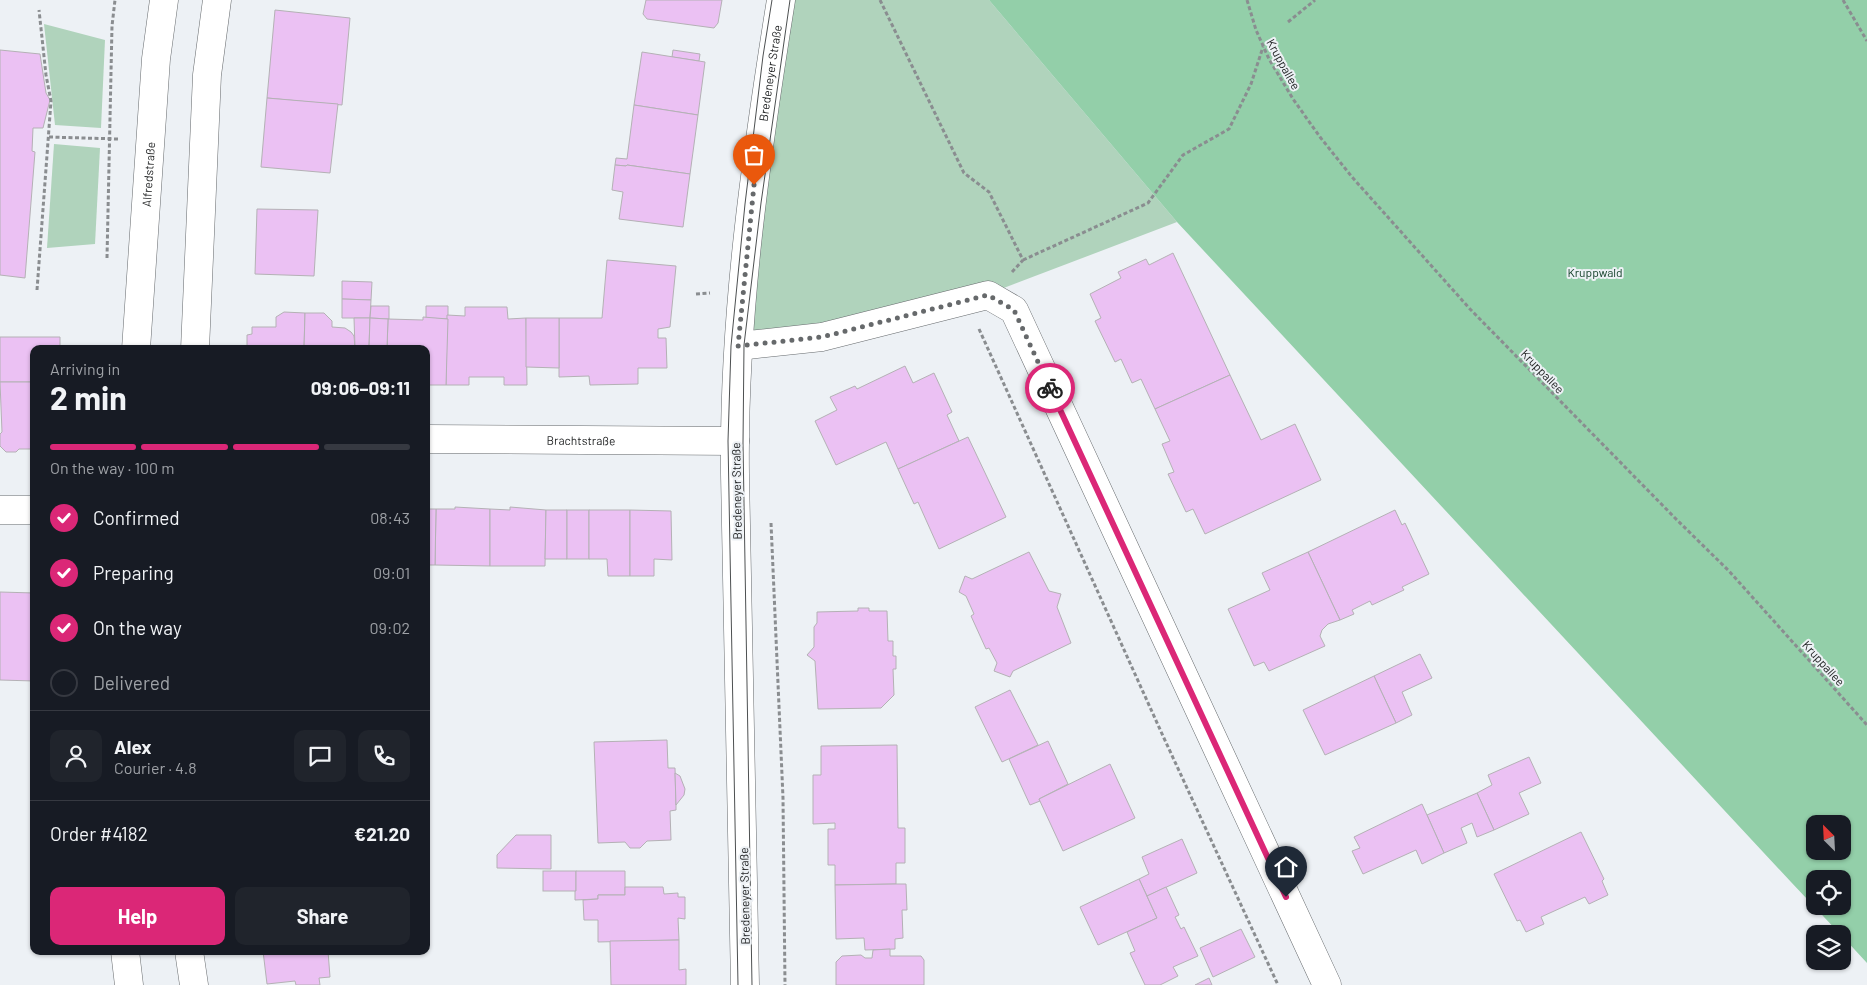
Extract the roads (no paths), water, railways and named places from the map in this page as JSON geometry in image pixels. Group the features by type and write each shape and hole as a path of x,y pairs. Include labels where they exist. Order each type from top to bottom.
{"street":[{"name":"Alfredstraße","path":"136,345 156,60 164,0"},
{"path":"195,345 207,75 217,0"},
{"name":"Bredeneyer Straße","path":"745,985 735,441 738,346 752,204 781,0"},
{"path":"738,346 822,337 988,295 1014,310 1327,985"},
{"name":"Brachtstraße","path":"430,439 735,441"},
{"path":"0,510 30,510"},
{"path":"125,955 129,985"},
{"path":"190,955 194,985"}],"tram line":[{"path":"738,985 728,441 731,346 745,204 763,56 772,0"},
{"path":"752,985 743,443 744,345 761,203 790,0"}],"park label":[{"name":"Kruppwald","path":"1595,272"}]}
